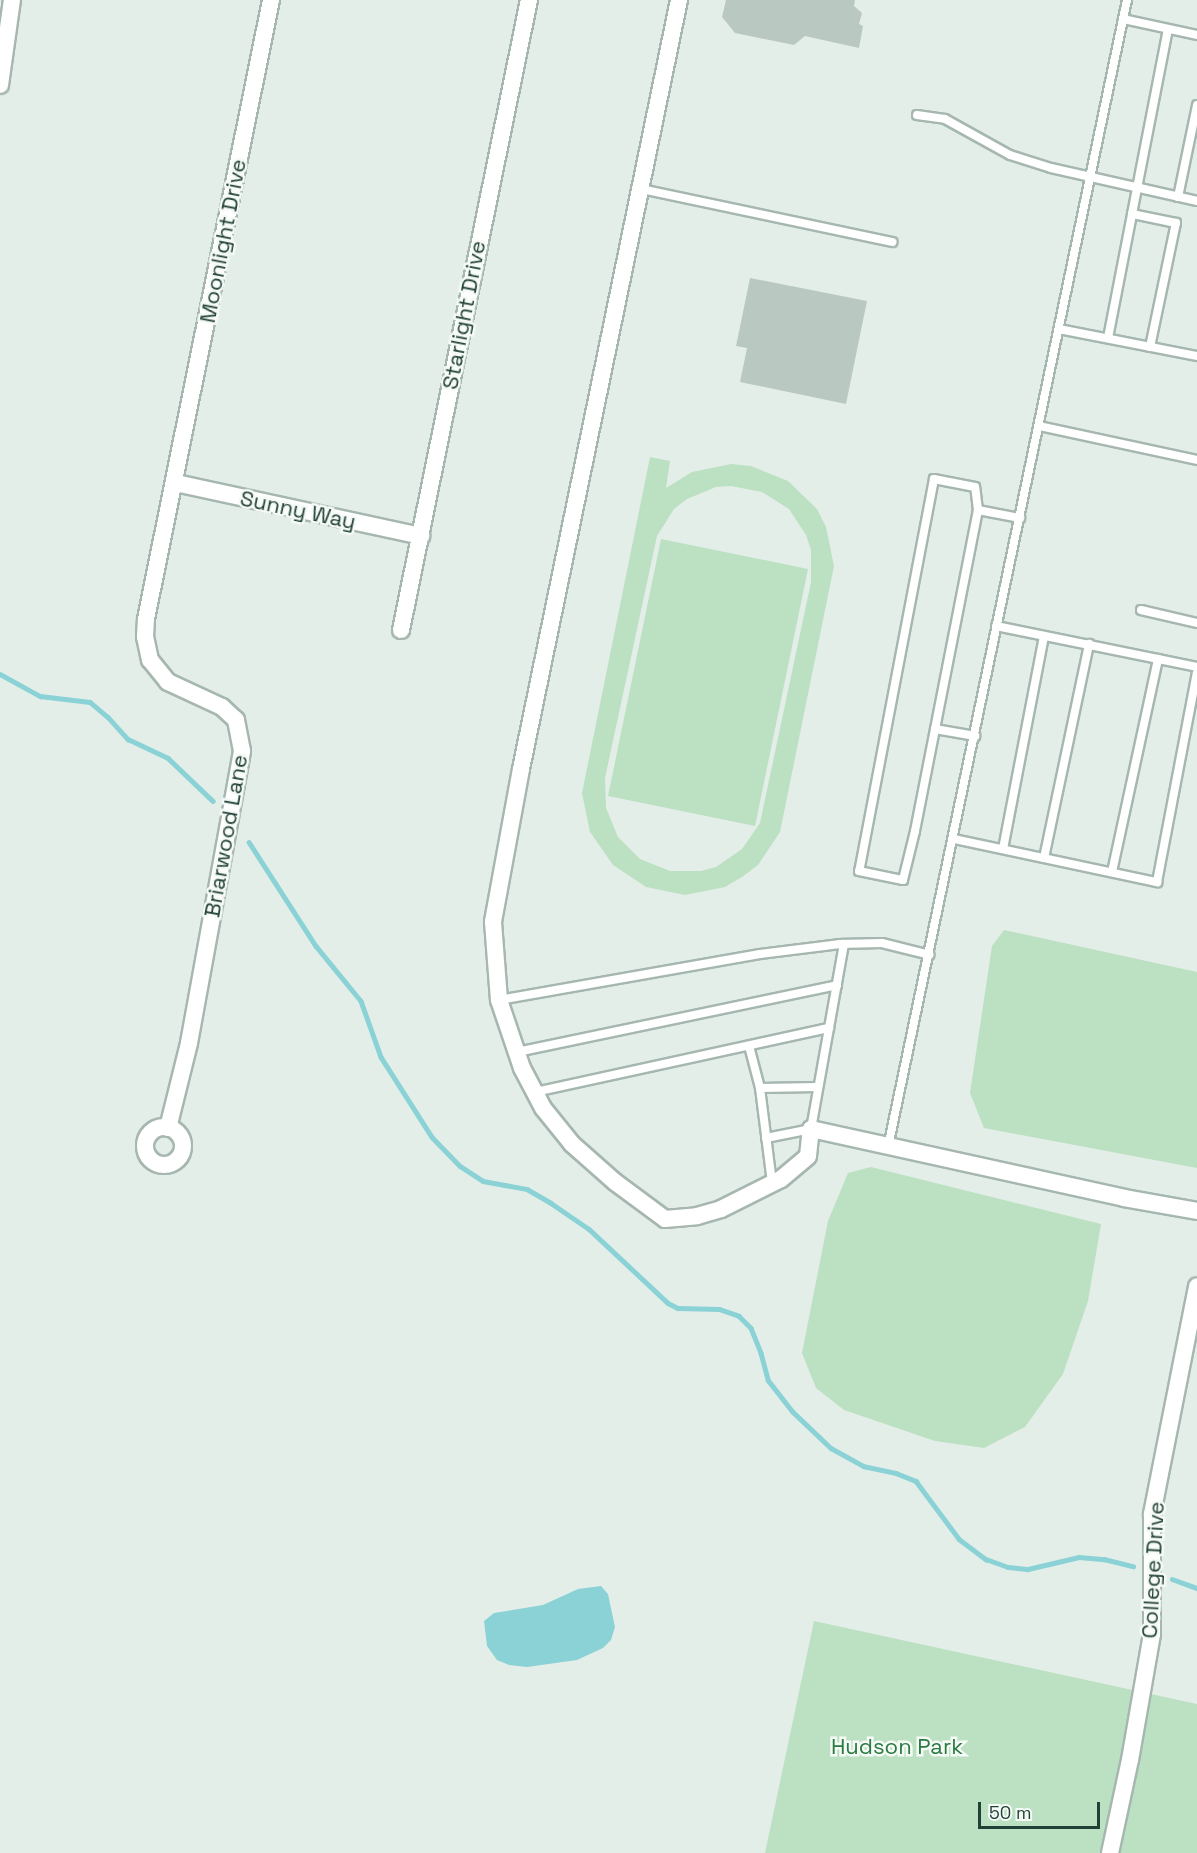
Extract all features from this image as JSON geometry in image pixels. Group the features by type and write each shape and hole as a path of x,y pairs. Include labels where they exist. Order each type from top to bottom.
{"street":[{"path":"0,85 12,0"},
{"name":"Moonlight Drive","path":"176,483 271,0"},
{"name":"Starlight Drive","path":"401,630 529,0"},
{"path":"679,0 498,884 493,922 499,1000 516,1052 543,1108 572,1144 615,1182 665,1219 697,1216 721,1209 781,1179 808,1156 810,1129 1124,1198 1197,1211"},
{"name":"Sunny Way","path":"176,483 421,536"},
{"name":"Briarwood Lane","path":"168,1128 189,1042 242,751 236,720 222,706 168,682 150,660 145,637 146,619 176,483"},
{"name":"College Drive","path":"1110,1853 1130,1760 1152,1634 1152,1514 1197,1286"}],"lane":[{"path":"888,1147 930,955 996,626 1127,0"},
{"path":"1123,19 1197,35"},
{"path":"1108,338 1168,29"},
{"path":"1178,197 1197,105"},
{"path":"916,115 945,119 1010,155 1090,177 1197,201"},
{"path":"641,189 892,242"},
{"path":"1132,214 1176,223 1150,347"},
{"path":"1059,329 1197,356"},
{"path":"1039,426 1197,460"},
{"path":"934,479 975,486 978,510 903,880 859,871 934,479"},
{"path":"978,510 1020,518"},
{"path":"1141,610 1197,623"},
{"path":"996,626 1197,667"},
{"path":"1003,849 1044,636"},
{"path":"1044,858 1089,644"},
{"path":"1112,872 1158,659"},
{"path":"954,839 1157,882 1197,674"},
{"path":"934,729 975,736"},
{"path":"499,1000 760,954 844,944 882,943 930,955"},
{"path":"766,1138 810,1129 844,944"},
{"path":"516,1052 837,985"},
{"path":"535,1092 829,1028"},
{"path":"749,1046 760,1088 771,1183"},
{"path":"760,1088 818,1087"}],"green space":[{"path":"650,457 670,461 666,488 692,472 731,464 751,466 788,481 817,509 826,527 834,566 780,832 758,865 742,877 725,887 685,895 646,887 613,865 590,832 582,793","holes":["731,486 762,492 789,509 806,535 811,550 811,582 760,823 742,849 716,867 701,871 670,871 640,859 618,837 606,808 605,778 657,536 674,509 687,499 716,487"]},
{"path":"661,539 808,569 755,826 608,796"},
{"path":"1004,930 1197,972 1197,1168 984,1128 970,1093 992,946"},
{"path":"871,1167 1101,1224 1088,1301 1063,1374 1025,1427 984,1448 935,1441 844,1410 816,1388 802,1353 828,1221 848,1173"},
{"name":"Hudson Park","path":"814,1621 1197,1704 1197,1853 765,1853"}],"water":[{"path":"601,1586 608,1594 615,1627 611,1640 603,1648 577,1660 527,1667 509,1665 497,1660 487,1646 484,1621 494,1613 543,1605 578,1589"}],"building":[{"path":"726,0 855,0 854,6 862,13 859,24 863,26 859,48 805,36 794,45 735,33 722,17"},
{"path":"750,278 867,301 846,404 740,382 747,348 736,346"}],"waterway":[{"path":"0,674 40,696 90,702 108,717 128,739 168,758 213,801"},
{"path":"249,842 316,946 361,1001 381,1057 432,1137 460,1166 483,1181 527,1189 551,1203 589,1229 668,1303 678,1308 719,1309 739,1316 751,1328 768,1380 792,1411 831,1448 863,1466 896,1473 916,1481 959,1539 986,1559 1008,1567 1028,1569 1079,1557 1104,1559 1133,1566"},
{"path":"1172,1579 1197,1588"}]}
